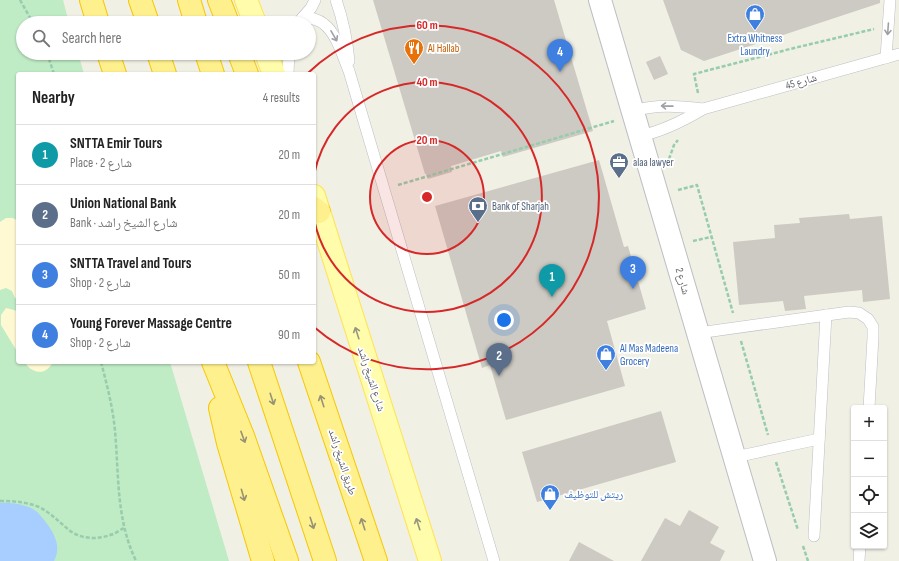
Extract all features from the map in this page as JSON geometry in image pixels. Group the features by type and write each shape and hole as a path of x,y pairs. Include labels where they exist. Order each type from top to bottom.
{"highway":[{"path":"91,0 96,16"},
{"path":"140,0 146,16"},
{"path":"188,0 194,16"},
{"path":"220,0 226,16"},
{"path":"110,60 114,72"},
{"path":"160,60 164,72"},
{"path":"208,60 212,72"},
{"path":"242,60 246,72"},
{"path":"209,364 228,443 263,561"},
{"path":"214,364 243,436 287,561"},
{"path":"260,364 325,561"},
{"name":"طريق الشيخ راشد","path":"310,364 376,561"}],"main road":[{"path":"246,0 252,16"},
{"path":"269,60 273,72"},
{"name":"شارع الشيخ راشد","path":"316,205 430,561"}],"street":[{"name":"شارع 2","path":"600,0 765,561"}],"lane":[{"path":"304,16 315,0"},
{"path":"336,0 341,14 347,43 349,71"},
{"path":"886,58 890,0"},
{"path":"316,20 324,24 332,32 349,71 494,561"},
{"name":"شارع 45","path":"640,136 652,134 669,127 703,109 899,54"},
{"path":"288,72 289,60"},
{"name":"شارع 45","path":"633,113 645,107 663,105 703,109"},
{"path":"698,333 849,312 859,313 868,319 873,327 869,405"},
{"path":"814,536 826,315"},
{"path":"735,457 820,439"},
{"path":"860,549 860,561"}],"path":[{"path":"20,0 29,16"},
{"path":"703,109 694,74 888,25"},
{"path":"50,60 54,72"},
{"path":"384,189 633,113"},
{"path":"668,164 670,155 680,137"},
{"path":"674,191 697,186 772,449 798,531"},
{"path":"102,364 111,401 119,494 124,528 136,561"},
{"path":"0,501 30,503 51,514 71,531 84,537 98,538 112,535 124,528"},
{"path":"803,546 808,561"}],"green space":[{"path":"0,0 63,0 67,16 16,16 16,60 80,60 83,72 16,72 16,364 171,364 229,561 0,561"}],"sand":[{"path":"6,218 13,218 16,220 16,298 12,291 6,288 0,290 0,222"},
{"path":"6,308 16,311 16,350 1,325 1,315"},
{"path":"26,364 52,364 49,368 41,372 35,371"}],"water":[{"path":"0,503 24,506 39,513 56,540 57,550 54,561 0,561"}],"building":[{"path":"373,0 554,0 593,131 503,157 501,151 451,166 452,172 428,179 425,174"},
{"path":"663,0 880,0 880,3 704,61 681,50"},
{"path":"660,56 668,74 654,80 646,62"},
{"path":"599,160 624,247 628,246 646,309 607,321 625,386 506,420 490,365 482,368 435,206"},
{"path":"849,214 850,219 882,216 890,299 863,302 862,290 804,296 806,309 785,311 783,301 739,305 733,242 775,238 774,225 800,223 799,218"},
{"path":"661,411 676,462 537,502 522,452"},
{"path":"689,510 719,527 710,543 725,551 720,561 641,561 665,518 680,526"},
{"path":"579,542 614,561 569,561"}],"place":[{"name":"Extra Whitness Laundry","path":"755,31"},
{"name":"Al Hallab","path":"414,65"},
{"name":"Young Forever Massage Centre","path":"560,72"},
{"name":"alaa lawyer","path":"619,179"},
{"name":"Bank of Sharjah","path":"478,223"},
{"name":"SNTTA Travel and Tours","path":"633,289"},
{"name":"SNTTA Emir Tours","path":"552,297"},
{"name":"Al Mas Madeena Grocery","path":"606,371"},
{"name":"Union National Bank","path":"499,376"},
{"name":"ريتش للتوظيف","path":"550,511"}]}
